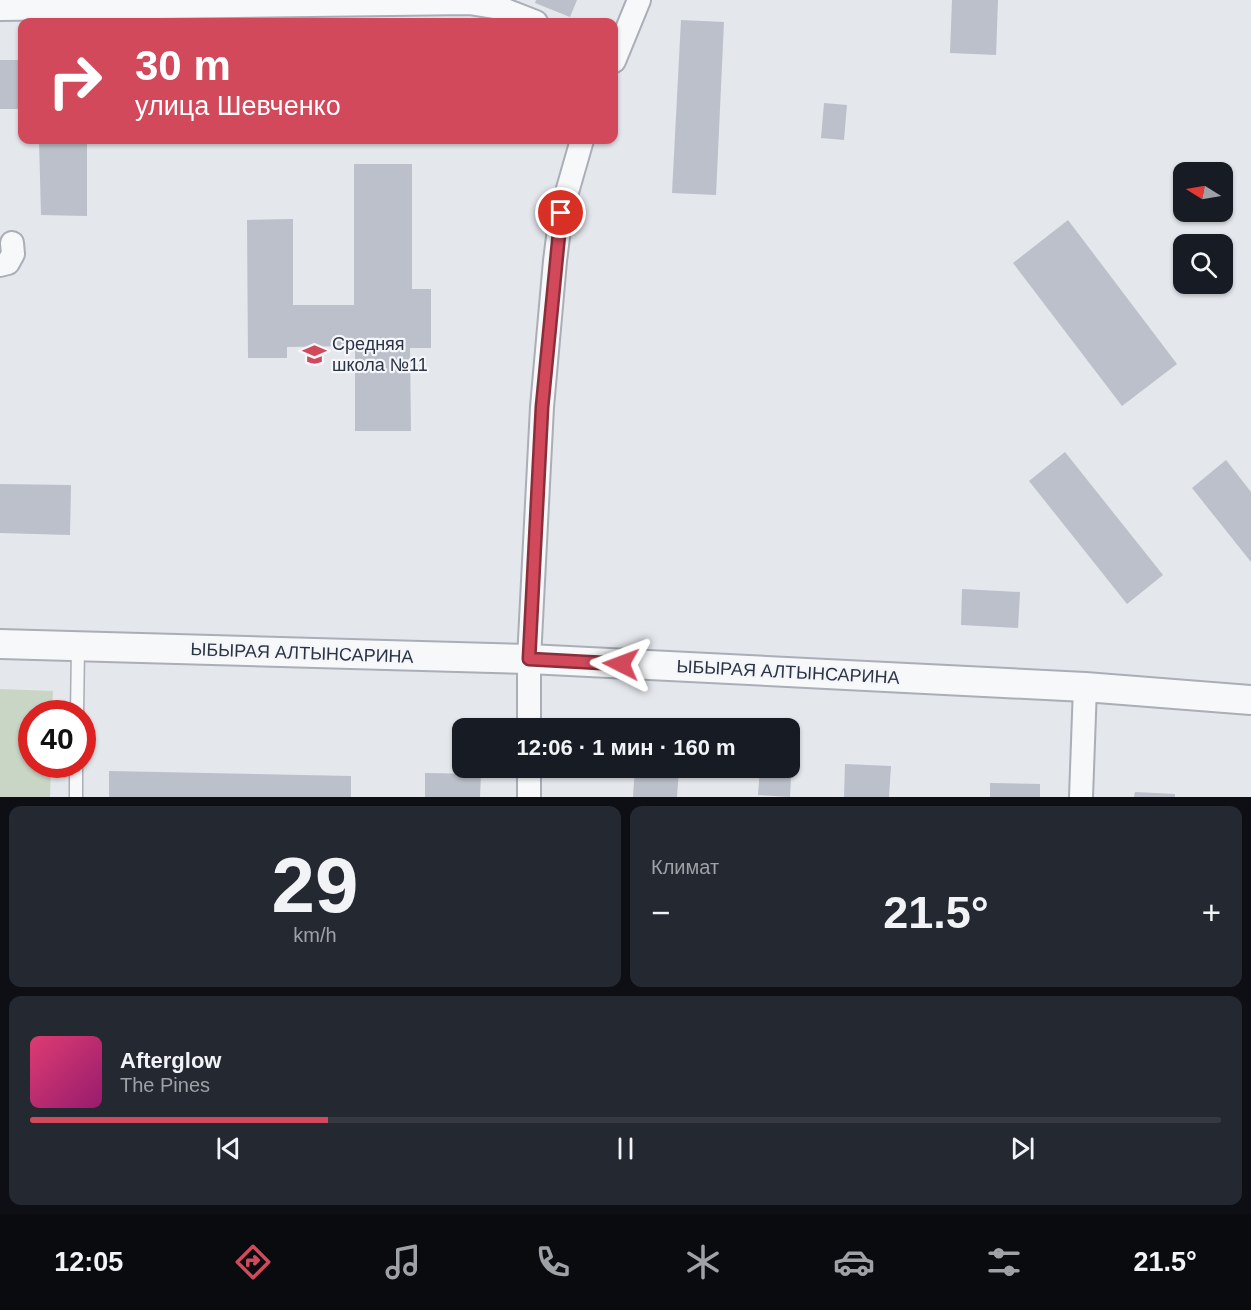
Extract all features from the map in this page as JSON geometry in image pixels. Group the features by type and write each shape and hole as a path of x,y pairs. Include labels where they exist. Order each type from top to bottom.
{"street":[{"path":"618,51 639,0"},
{"path":"0,9 469,3 486,4 528,18"},
{"path":"529,718 529,659 542,407 555,261 561,213 581,144"},
{"path":"0,265 8,263 13,254 12,243"},
{"name":"ЫБЫРАЯ АЛТЫНСАРИНА","path":"0,644 529,659 1085,687 1251,700"},
{"path":"1081,797 1085,687"},
{"path":"529,778 529,797"}],"lane":[{"path":"76,700 78,647"},
{"path":"76,778 76,797"}],"green space":[{"path":"0,689 53,691 53,700 18,700 18,778 51,778 50,797 0,797"}],"building":[{"path":"536,0 577,0 570,17 535,3"},
{"path":"952,0 998,0 996,55 950,53"},
{"path":"681,20 724,22 716,195 672,193"},
{"path":"0,60 18,60 18,109 0,109"},
{"path":"824,103 847,105 844,140 821,138"},
{"path":"39,144 87,144 87,216 41,215"},
{"path":"354,164 412,164 412,289 431,289 431,348 410,348 411,431 355,431 355,346 287,347 287,358 248,358 247,220 293,219 293,305 354,305"},
{"path":"1068,220 1177,364 1122,406 1013,263"},
{"path":"1065,452 1163,575 1127,604 1029,481"},
{"path":"1226,460 1251,492 1251,562 1192,488"},
{"path":"0,484 71,485 70,535 0,533"},
{"path":"962,589 1020,592 1018,628 961,625"},
{"path":"845,764 891,766 889,797 844,797"},
{"path":"109,771 351,776 351,797 109,797"},
{"path":"425,773 452,773 452,778 481,778 480,797 425,797"},
{"path":"634,778 678,778 677,797 633,797"},
{"path":"759,778 791,778 790,797 758,795"},
{"path":"990,783 1040,784 1040,797 990,797"},
{"path":"1135,792 1175,794 1175,797 1134,797"}],"place":[{"name":"Средняя школа №11","path":"314,354"}],"route":[{"path":"561,213 542,407 529,659 621,664"}]}
